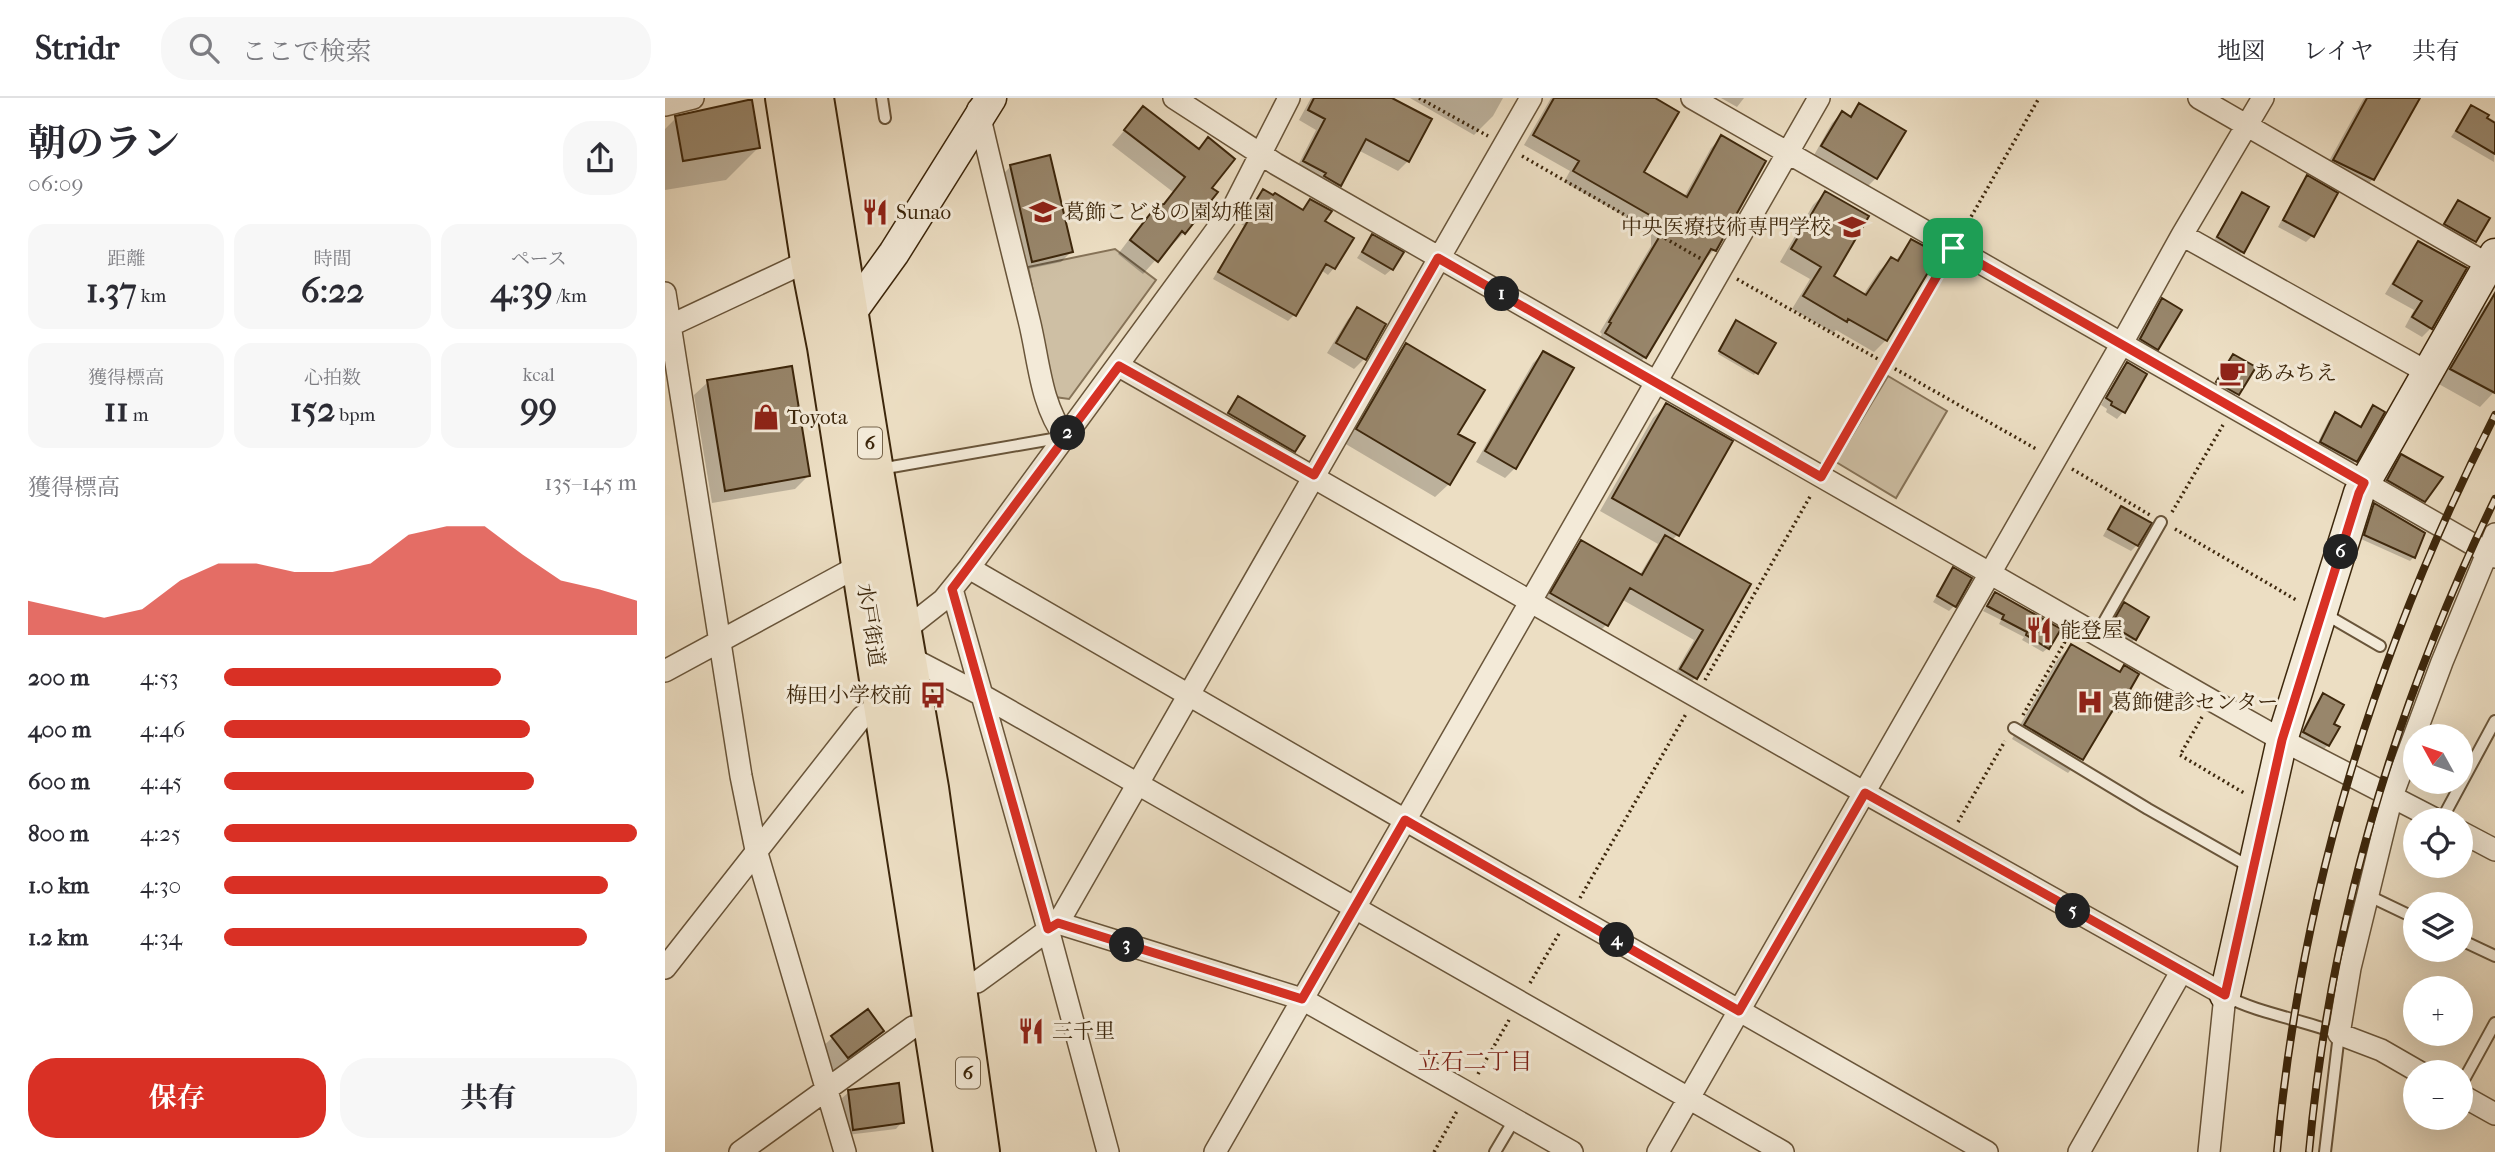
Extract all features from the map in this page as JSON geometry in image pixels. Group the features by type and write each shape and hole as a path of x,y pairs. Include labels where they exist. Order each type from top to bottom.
{"highway":[{"name":"水戸街道","path":"785,98 874,471 903,644 913,793"},
{"name":"水戸街道","path":"814,98 830,285 827,347 883,703 913,793"},
{"path":"913,793 956,881 932,1152"},
{"path":"913,793 898,891 1004,1152"},
{"name":"6","path":"944,1002 953,1152"},
{"name":"6","path":"944,1002 980,1152"}],"street":[{"path":"665,105 693,98"},
{"path":"1174,98 1262,154 1438,258 2282,740 2415,808"},
{"path":"1289,98 1234,206 969,568 903,644 980,694 1783,1152"},
{"path":"740,1152 944,1002 1053,926 1138,785 1531,98"},
{"path":"1692,98 2364,483 2492,548 2442,662 2392,796 2350,968 2339,1034 2381,1050 2403,1063"},
{"path":"1215,1152 1819,98"},
{"path":"2199,98 2492,259 2359,493 2282,740 2266,806 2225,995 2209,1152"},
{"path":"1658,1152 2056,460 2182,234 2263,98"},
{"path":"668,327 830,285 894,253 982,104"},
{"path":"982,104 1046,405 1065,437"},
{"path":"2182,234 2427,372"},
{"path":"665,293 668,327 719,642 756,850 845,1152"},
{"path":"1119,366 1314,475 1865,793 2225,995"},
{"path":"665,671 862,564"},
{"path":"969,568 1987,1152"},
{"path":"952,589 980,694 1053,926 1108,1152"},
{"path":"665,968 862,717 883,703"},
{"path":"2473,838 2495,850"},
{"path":"1053,926 1302,999 1572,1152"},
{"path":"2079,1152 2181,972"},
{"path":"2473,1102 2495,1114"}],"lane":[{"path":"882,98 885,118"},
{"path":"874,471 1065,437"},
{"path":"2097,634 2163,523"},
{"path":"2321,613 2380,646"},
{"path":"2448,808 2492,733 2495,721"},
{"path":"2014,727 2252,869"},
{"path":"2367,895 2403,912"},
{"path":"2473,946 2495,956"},
{"path":"2225,995 2238,1003 2288,1016 2339,1034 2325,1152"},
{"path":"2473,1063 2495,1023"},
{"path":"1495,1152 1514,1120"}],"path":[{"path":"1419,98 2321,613"},
{"path":"1434,1152 2039,98"},
{"path":"2163,523 2233,408"},
{"path":"2211,700 2180,755 2266,806"}],"shaded area":[{"path":"1115,249 1156,280 1069,399 1055,397 1028,267"},
{"path":"1888,376 1947,411 1896,498 1836,462"}],"building":[{"path":"1314,98 1392,98 1432,119 1409,162 1366,139 1341,186 1324,176 1326,173 1303,161 1325,119 1308,110"},
{"path":"1554,98 1655,98 1679,112 1644,172 1687,197 1721,135 1766,161 1716,251 1711,249 1646,358 1605,333 1661,234 1660,221 1573,171 1579,161 1533,135"},
{"path":"2367,98 2420,98 2374,180 2333,160"},
{"path":"752,100 760,148 683,161 675,116"},
{"path":"1859,103 1906,131 1877,179 1821,146 1842,111 1851,117"},
{"path":"2471,105 2489,115 2487,118 2495,123 2495,154 2456,131"},
{"path":"1143,106 1199,149 1208,137 1235,159 1212,188 1218,192 1185,234 1182,231 1158,262 1130,240 1157,205 1164,204 1185,177 1124,130"},
{"path":"1050,155 1073,252 1032,262 1010,165"},
{"path":"2307,175 2338,193 2314,237 2283,220"},
{"path":"1263,189 1303,210 1310,199 1332,211 1325,221 1354,238 1335,269 1326,264 1296,316 1218,272"},
{"path":"1825,191 1869,216 1834,276 1866,295 1891,257 1898,261 1911,239 1939,254 1887,341 1848,319 1847,322 1803,296 1821,267 1791,249"},
{"path":"2242,192 2269,207 2244,253 2217,237"},
{"path":"2458,200 2490,218 2476,242 2444,224"},
{"path":"1372,234 1404,252 1393,270 1362,252"},
{"path":"2418,241 2467,268 2432,329 2412,317 2422,301 2393,284"},
{"path":"2495,293 2495,393 2450,369"},
{"path":"2162,298 2182,310 2158,350 2140,339"},
{"path":"1357,307 1386,324 1366,360 1336,343"},
{"path":"1736,320 1776,343 1758,374 1719,351"},
{"path":"1406,343 1485,390 1458,434 1475,443 1450,485 1356,429"},
{"path":"1543,351 1574,368 1516,469 1485,451"},
{"path":"2233,354 2256,367 2239,395 2216,382"},
{"path":"2127,362 2147,374 2125,413 2111,405 2112,402 2106,398"},
{"path":"792,366 810,476 725,491 707,380"},
{"path":"1238,396 1305,436 1295,452 1228,413"},
{"path":"1666,403 1733,441 1679,536 1612,498"},
{"path":"2373,405 2385,412 2357,462 2320,442 2335,412 2361,427"},
{"path":"2401,454 2443,477 2425,502 2387,480"},
{"path":"2374,503 2425,533 2415,558 2364,535"},
{"path":"2121,506 2152,523 2138,546 2108,529"},
{"path":"1665,535 1751,584 1697,679 1680,669 1703,630 1630,588 1608,626 1550,593 1581,540 1642,575"},
{"path":"1953,567 1972,578 1956,607 1937,596"},
{"path":"1995,592 2061,629 2049,649 2026,635 2027,632 2002,619 2004,615 1987,606"},
{"path":"2124,602 2149,617 2136,640 2111,625"},
{"path":"2071,644 2120,672 2124,665 2139,674 2118,711 2114,708 2083,760 2024,725"},
{"path":"2323,693 2344,705 2334,724 2340,727 2329,746 2303,732"},
{"path":"868,1009 884,1031 848,1058 831,1036"},
{"path":"899,1083 904,1123 853,1130 848,1090"}],"railway":[{"path":"2277,1152 2288,1054 2304,959 2325,865 2350,773 2414,592 2452,503 2495,415"},
{"path":"2309,1152 2333,983 2372,817 2427,656 2495,499"}],"place":[{"name":"Sunao","path":"875,212"},
{"name":"葛飾こどもの園幼稚園","path":"1043,212"},
{"name":"中央医療技術専門学校","path":"1852,227"},
{"name":"あみちえ","path":"2232,373"},
{"name":"Toyota","path":"766,417"},
{"name":"能登屋","path":"2039,630"},
{"name":"梅田小学校前","path":"933,695"},
{"name":"葛飾健診センター","path":"2090,702"},
{"name":"三千里","path":"1031,1031"}],"district":[{"name":"立石二丁目","path":"1475,1061"}],"route":[{"path":"1953,248 2364,483 2282,740 2225,995 1865,793 1739,1011 1405,820 1302,999 1058,923 1048,929 952,589 1119,366 1314,475 1438,258 1821,477 1953,248"}]}
